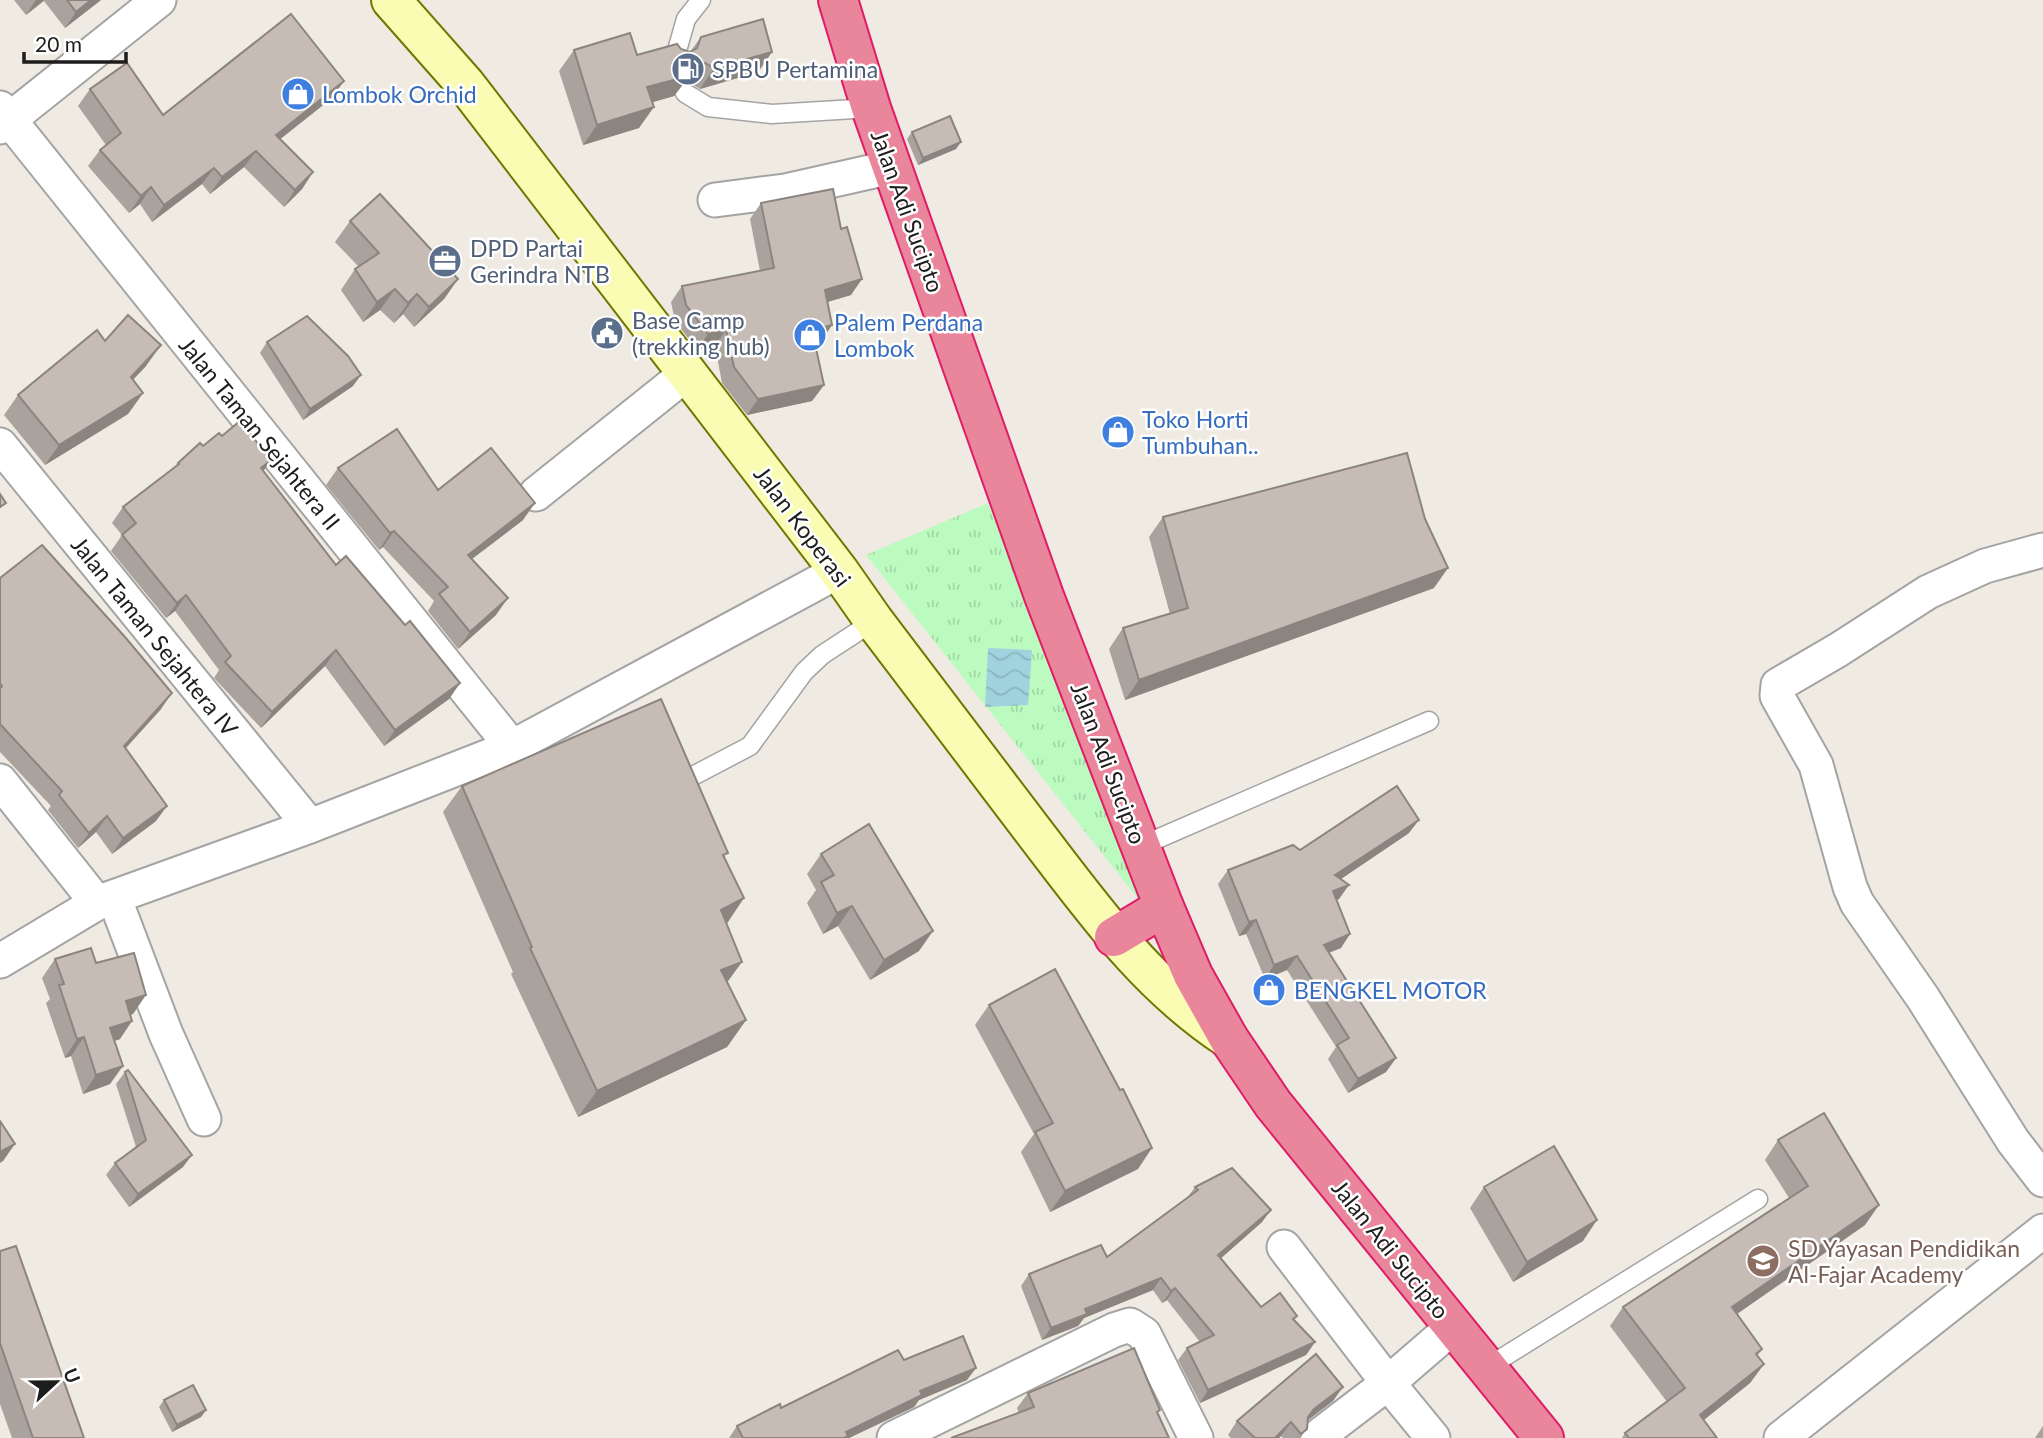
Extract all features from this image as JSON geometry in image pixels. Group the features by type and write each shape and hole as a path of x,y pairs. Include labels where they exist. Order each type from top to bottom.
{"highway":[{"name":"Jalan Adi Sucipto","path":"838,0 892,167 1044,596 1164,907 1194,975 1229,1039 1273,1104 1544,1438"},
{"path":"1114,937 1164,907"}],"street":[{"path":"3,118 159,0"},
{"name":"Jalan Koperasi","path":"391,0 466,85 839,571 1114,937 1170,995 1196,1018 1229,1039"},
{"name":"Jalan Taman Sejahtera II","path":"3,118 512,747"},
{"path":"715,200 785,191 892,167"},
{"path":"536,494 686,374"},
{"name":"Jalan Taman Sejahtera IV","path":"0,445 310,827"},
{"path":"2043,550 1984,566 1928,592 1778,685 1777,696 1816,765 1850,887 1865,919 1900,963 2013,1141 2043,1180"},
{"path":"0,961 106,900 310,827 512,747 839,571"},
{"path":"0,780 106,900 204,1119"},
{"path":"1781,1438 2043,1231"},
{"path":"1284,1247 1405,1367 1433,1438"},
{"path":"894,1438 1114,1330 1130,1325 1144,1334 1196,1438"},
{"path":"1317,1438 1454,1326"}],"lane":[{"path":"674,61 685,19 701,0"},
{"path":"685,93 708,107 772,114 872,108"},
{"path":"690,778 750,746 804,672 822,655 874,621"},
{"path":"1140,846 1429,721"},
{"path":"1486,1368 1758,1199"}],"green space":[{"path":"988,503 1147,910 866,555"}],"water":[{"path":"988,648 1032,650 1028,705 985,707"}],"building":[{"path":"67,0 91,0 76,12"},
{"path":"291,14 344,81 276,135 313,172 295,190 256,151 222,177 214,168 164,205 151,187 141,196 100,150 121,133 90,89 127,63 163,115"},
{"path":"763,19 772,52 714,68 705,63 694,62 689,67 689,76 647,87 654,107 597,125 574,50 630,33 637,55 677,44 681,49 690,52 697,48 701,37"},
{"path":"950,116 961,142 923,158 912,132"},
{"path":"833,189 841,229 847,227 862,279 825,290 832,325 812,330 824,385 758,399 734,367 726,330 708,334 686,305 682,286 774,268 761,203"},
{"path":"380,194 458,279 429,307 417,294 408,303 395,289 377,302 355,269 379,253 350,221"},
{"path":"128,315 161,345 131,377 143,393 59,445 18,395 97,330 105,341"},
{"path":"307,316 348,356 361,375 310,409 267,342"},
{"path":"240,421 271,460 261,468 336,565 346,556 405,625 410,621 460,683 395,730 336,650 272,712 225,662 231,656 186,595 177,603 122,535 136,523 123,507 179,464 200,443 203,446 219,433 222,436"},
{"path":"397,429 438,490 491,448 535,503 468,555 508,598 470,632 439,594 448,587 394,531 390,533 338,468"},
{"path":"1407,453 1425,519 1448,568 1139,680 1123,628 1188,608 1163,517"},
{"path":"0,494 6,503 0,507"},
{"path":"42,545 172,693 124,746 167,806 123,838 107,816 89,833 59,795 62,791 0,724 0,578"},
{"path":"661,699 728,853 723,855 744,898 721,910 742,962 721,970 746,1020 597,1091 530,948 532,947 462,786"},
{"path":"1397,786 1419,820 1335,875 1349,885 1333,891 1350,934 1324,945 1396,1058 1358,1079 1337,1045 1349,1038 1297,956 1274,965 1256,920 1249,922 1228,870 1293,845 1300,850"},
{"path":"869,824 933,931 884,960 852,906 837,913 821,882 834,875 821,854"},
{"path":"91,948 96,963 134,953 146,995 126,1001 132,1021 110,1028 123,1066 96,1075 84,1037 77,1039 59,985 64,984 55,959"},
{"path":"1055,969 1120,1090 1123,1089 1152,1148 1065,1191 1035,1132 1053,1123 989,1005"},
{"path":"128,1070 192,1155 138,1194 115,1163 146,1140 125,1072"},
{"path":"1824,1113 1879,1205 1732,1307 1762,1349 1756,1354 1764,1364 1700,1415 1717,1438 1629,1438 1625,1433 1685,1388 1623,1307 1808,1186 1778,1140"},
{"path":"0,1121 15,1144 0,1152"},
{"path":"1554,1146 1597,1220 1527,1262 1484,1187"},
{"path":"1232,1168 1271,1210 1218,1255 1261,1307 1280,1293 1297,1316 1293,1319 1315,1342 1208,1390 1187,1348 1214,1335 1175,1288 1171,1291 1161,1278 1085,1309 1087,1314 1051,1328 1029,1274 1101,1245 1107,1257 1198,1190 1195,1187"},
{"path":"16,1246 84,1438 33,1438 0,1343 0,1251"},
{"path":"963,1336 976,1368 920,1391 922,1395 846,1432 848,1436 844,1438 743,1438 737,1426 780,1404 781,1408 898,1350 904,1360"},
{"path":"1134,1348 1169,1438 951,1438 1034,1407 1028,1393"},
{"path":"1316,1354 1343,1387 1314,1409 1308,1417 1307,1429 1301,1434 1291,1422 1275,1438 1255,1438 1237,1421"},
{"path":"193,1385 206,1410 177,1425 164,1400"}],"place":[{"name":"SPBU Pertamina","path":"688,69"},
{"name":"Lombok Orchid","path":"298,94"},
{"name":"DPD Partai Gerindra NTB","path":"445,261"},
{"name":"Base Camp (trekking hub)","path":"607,333"},
{"name":"Palem Perdana Lombok","path":"810,335"},
{"name":"Toko Horti Tumbuhan..","path":"1118,432"},
{"name":"BENGKEL MOTOR","path":"1269,990"},
{"name":"SD Yayasan Pendidikan Al-Fajar Academy","path":"1763,1261"}]}
